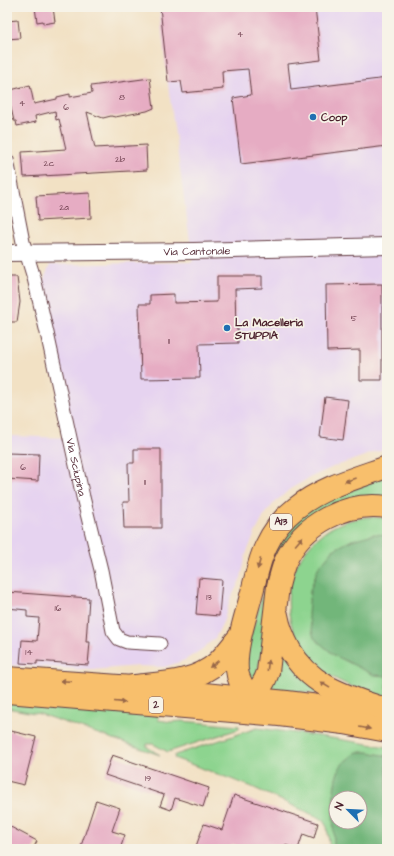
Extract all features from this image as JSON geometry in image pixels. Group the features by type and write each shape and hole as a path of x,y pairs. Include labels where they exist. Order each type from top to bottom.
{"highway":[{"name":"A13","path":"387,467 318,493 287,516 272,534 262,556 240,636 237,669 241,684 249,698 261,687 268,672 276,602 281,574 291,551 310,529 330,516 355,508 368,506 387,507"},
{"name":"A13","path":"276,602 281,630 286,642 297,661 304,669 330,689 387,710"},
{"name":"A13","path":"133,686 177,681 196,676 218,662 240,636"}],"main road":[{"name":"2","path":"7,677 133,686 287,701 387,714"},
{"name":"2","path":"7,693 279,716 344,724 387,732"},
{"name":"A13","path":"230,712 249,698 261,708 279,716"}],"street":[{"name":"Via Sciupina","path":"7,160 23,242 34,278 47,332 101,570 113,631 119,639 126,642 160,644"},
{"name":"Via Cantonale","path":"7,253 26,254 387,246"}],"shaded area":[{"path":"159,7 387,7 387,448 333,467 309,478 290,489 274,503 264,516 255,533 246,554 241,578 230,600 224,620 215,638 201,650 185,660 165,667 137,666 91,670 7,665 7,436 70,438 42,284 50,265 193,262 168,84"}],"green space":[{"path":"387,475 387,501 311,521 269,622 254,687 243,663 276,546 305,510"},
{"path":"367,517 387,518 387,697 353,687 331,677 321,670 304,653 293,628 289,613 288,598 290,583 302,555 312,543 335,526"},
{"path":"374,534 387,535 387,676 374,675 334,655 314,638 308,615 310,591 318,568 333,550 352,540"},
{"path":"278,642 321,694 270,688"},
{"path":"7,702 159,715 158,720 239,726 239,729 168,752 153,744 147,744 147,747 160,755 40,714 7,708"},
{"path":"257,728 387,747 387,849 330,849 327,827 322,819 250,786 174,758 175,755"},
{"path":"357,752 368,752 387,756 387,849 334,849 334,830 368,830 368,790 334,790 339,769"}],"building":[{"path":"35,7 53,7 55,22 43,24 43,21 37,22"},
{"path":"160,7 315,7 321,60 288,64 291,90 387,78 387,146 241,164 233,98 251,95 248,69 222,71 223,89 183,93 181,81 168,82"},
{"path":"18,20 20,38 7,39 7,21"},
{"path":"150,78 154,108 147,111 103,118 87,112 95,148 146,145 147,170 24,177 22,152 66,149 59,119 56,120 55,111 35,116 36,122 17,126 16,121 14,121 7,91 30,85 34,104 57,99 57,97 70,94 70,97 92,93 91,86"},
{"path":"90,193 91,218 38,221 36,196"},
{"path":"217,276 262,276 262,288 235,289 236,329 238,329 238,343 199,344 200,378 141,379 139,304 150,304 150,295 174,294 174,303 217,302"},
{"path":"7,277 17,277 20,302 17,322 7,322"},
{"path":"382,284 382,380 360,380 360,350 327,351 326,285"},
{"path":"325,397 348,400 343,440 320,437"},
{"path":"134,449 161,449 161,528 124,528 123,502 129,502 128,463 134,463"},
{"path":"7,453 39,454 38,481 7,479"},
{"path":"199,578 222,580 219,616 196,614"},
{"path":"7,592 89,598 86,642 90,642 88,665 37,661 37,664 20,663 22,640 37,641 39,618 27,617 27,610 7,608"},
{"path":"7,730 36,737 24,785 7,781"},
{"path":"112,755 209,788 203,807 175,798 171,810 160,806 164,795 105,775"},
{"path":"234,795 318,823 314,838 303,834 298,849 285,845 284,849 246,849 232,844 230,849 195,849 204,824 222,830"},
{"path":"96,800 120,808 112,831 125,835 120,849 80,849"},
{"path":"7,825 37,841 33,849 7,849"}],"place":[{"name":"Coop","path":"313,117"},
{"name":"La Macelleria STUPPIA","path":"227,328"}]}
